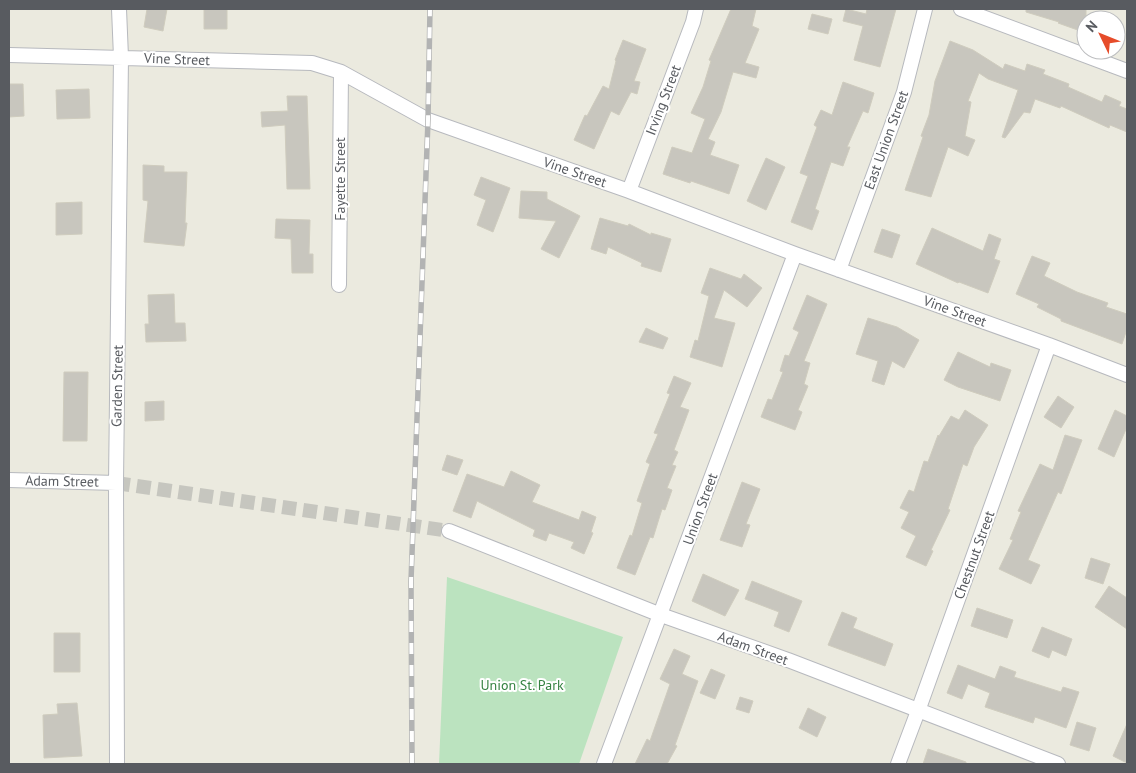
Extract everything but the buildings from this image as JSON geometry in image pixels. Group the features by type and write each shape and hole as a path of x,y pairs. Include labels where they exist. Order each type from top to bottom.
{"street":[{"name":"Garden Street","path":"117,764 116,482 121,57 119,9"},
{"name":"Irving Street","path":"629,191 693,22 696,9"},
{"name":"East Union Street","path":"839,270 904,92 926,9"},
{"path":"961,9 1127,71"},
{"name":"Vine Street","path":"9,55 312,63 341,72 428,120 629,191 795,254 1127,375"},
{"name":"Fayette Street","path":"340,285 341,72"},
{"name":"Union Street","path":"604,764 795,254"},
{"name":"Chestnut Street","path":"898,764 1049,345"},
{"name":"Adam Street","path":"9,480 116,482"},
{"name":"Adam Street","path":"448,530 660,615 788,660 1058,764"}],"green space":[{"name":"Union St. Park","path":"447,577 623,637 579,764 439,764"}],"tunnel":[{"path":"116,483 449,531"}],"railway":[{"path":"412,764 411,581 428,120 430,9"}]}
